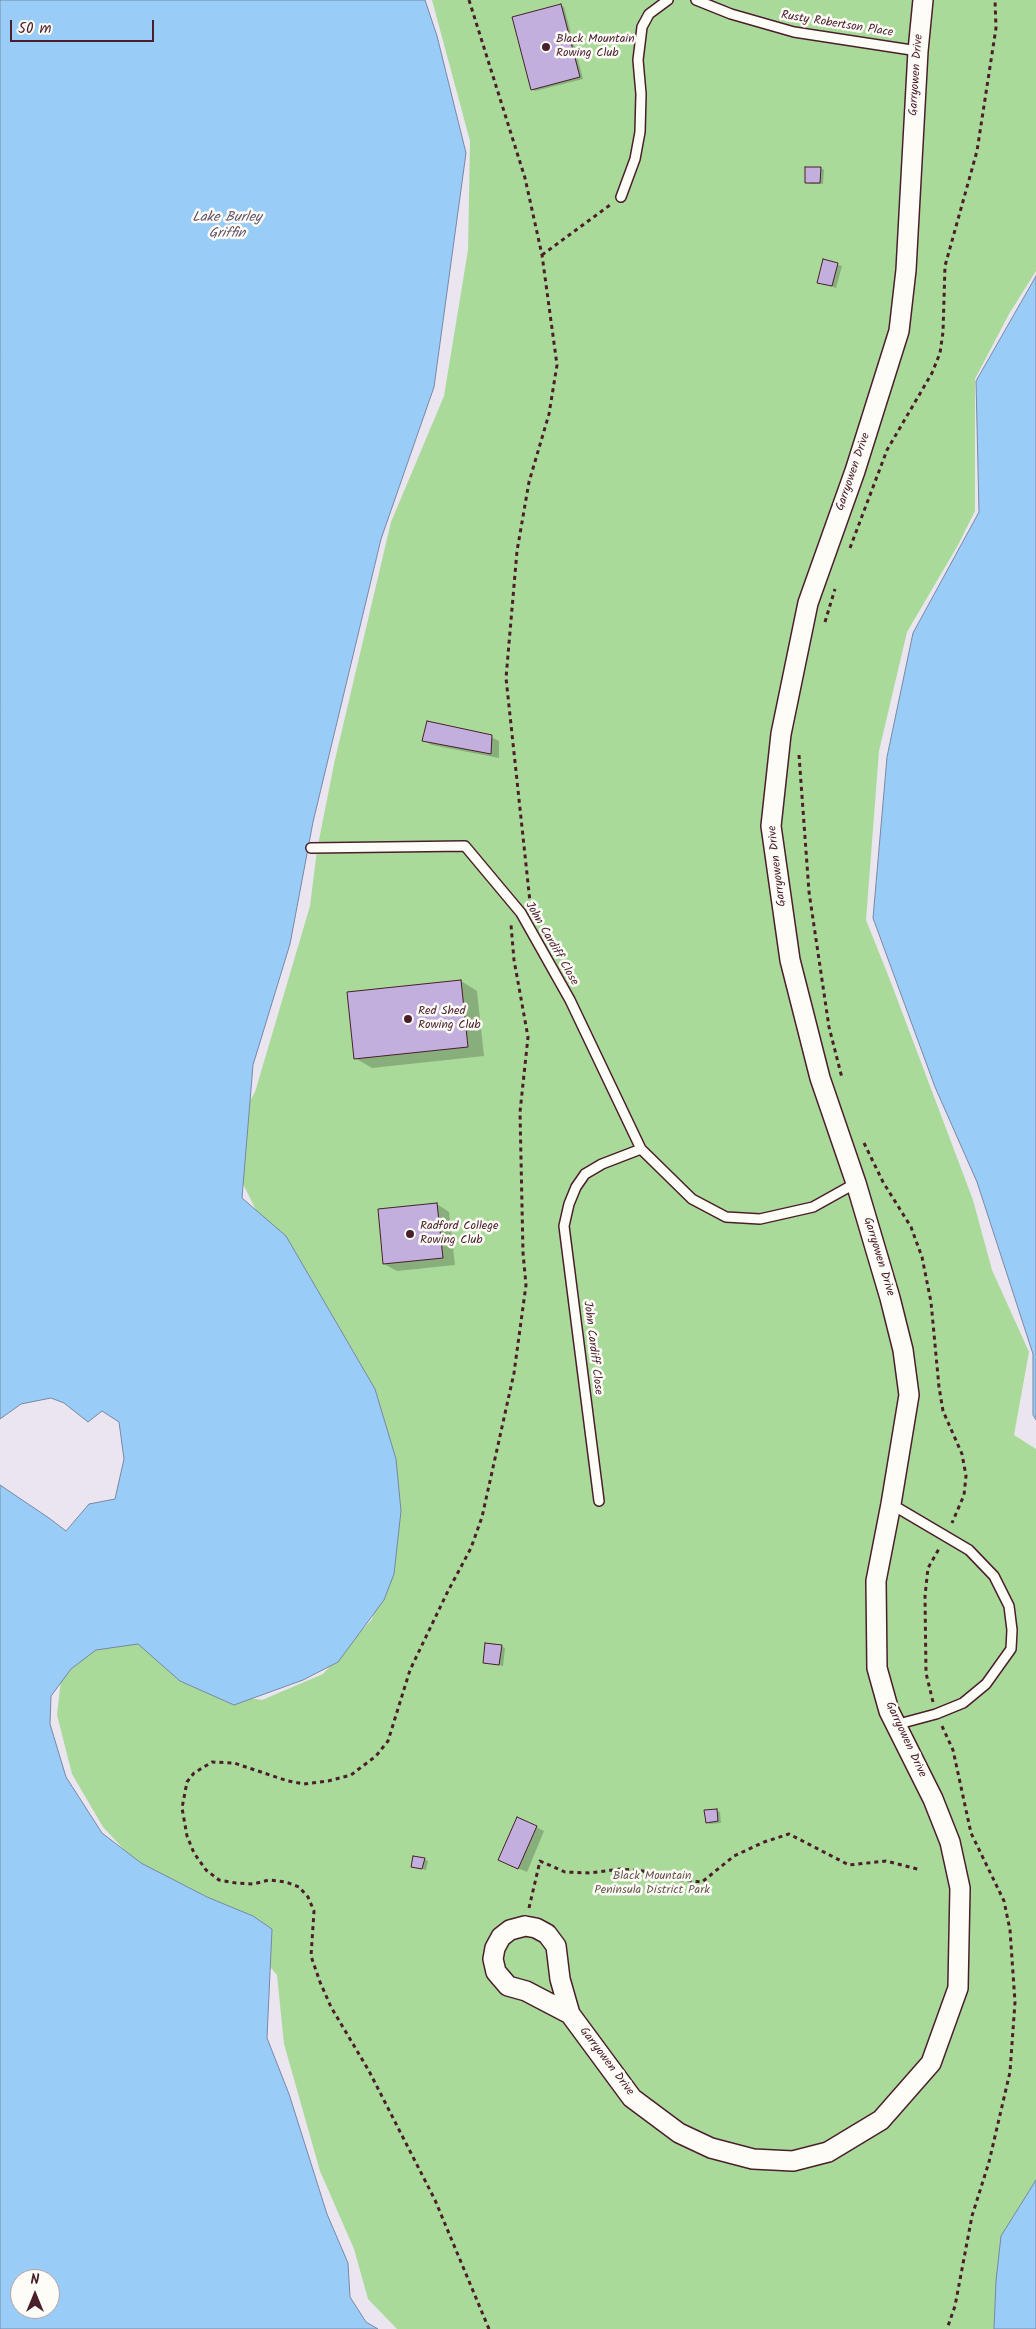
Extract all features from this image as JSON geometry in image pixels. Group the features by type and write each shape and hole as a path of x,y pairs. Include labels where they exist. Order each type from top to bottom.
{"street":[{"name":"Garryowen Drive","path":"570,2014 526,1991 508,1986 496,1972 493,1959 495,1948 501,1937 510,1930 526,1926 536,1928 547,1934 556,1946 560,1978 570,2014 632,2098 679,2133 711,2148 753,2159 792,2161 828,2152 881,2120 931,2063 958,1988 960,1888 950,1842 933,1799 889,1711 877,1668 876,1580 892,1504 909,1394 903,1350 890,1298 856,1184 820,1078 790,960 771,826 781,734 808,603 855,470 899,331 906,270 918,51 923,0"}],"lane":[{"path":"621,197 635,159 640,132 641,94 638,60 642,27 649,14 668,0"},
{"name":"Rusty Robertson Place","path":"696,0 731,14 794,32 918,51"},
{"name":"John Cardiff Close","path":"311,848 465,846 521,913 570,1000 641,1149 692,1199 726,1217 760,1219 813,1207 856,1184"},
{"name":"John Cardiff Close","path":"599,1501 564,1226 569,1204 576,1187 586,1174 602,1164 641,1149"},
{"path":"892,1504 947,1535 969,1550 994,1576 1009,1606 1012,1630 1010,1649 986,1684 963,1703 936,1714 895,1725"}],"path":[{"path":"469,0 525,178 542,255 557,365 549,414 529,482 519,542 506,678 531,908 521,913 511,922 514,960 528,1037 520,1112 523,1253 526,1285 514,1373 482,1517 471,1548 410,1670 388,1741 376,1756 351,1775 328,1782 304,1784 272,1776 234,1763 212,1762 194,1774 187,1782 182,1808 187,1836 194,1853 206,1870 220,1880 253,1884 269,1880 286,1882 299,1888 308,1897 314,1911 311,1956 320,1982 331,2007 369,2071 435,2200 489,2329"},
{"path":"849,550 887,450 932,373 940,353 943,332 945,266 977,151 995,38 995,0"},
{"path":"542,255 621,197"},
{"path":"824,624 836,586"},
{"path":"800,748 809,892 829,1027 844,1087"},
{"path":"862,1137 883,1182 910,1227 922,1257 931,1302 943,1411 962,1454 966,1476 964,1495 947,1535 928,1568 925,1596 926,1672 936,1714 953,1750 971,1833 1004,1902 1010,1930 1015,2002 1010,2072 989,2162 972,2216 956,2306 947,2329"},
{"path":"526,1926 540,1861 565,1872 590,1873 621,1869 643,1871 668,1879 702,1882 734,1856 764,1842 789,1834 849,1865 886,1861 921,1870"}],"green space":[{"name":"Black Mountain Peninsula District Park","path":"432,0 1036,0 1036,271 1009,314 975,379 975,511 958,545 907,632 879,751 866,920 973,1200 992,1270 1029,1352 1014,1435 1036,1449 1036,2201 997,2329 397,2329 368,2299 354,2249 320,2171 284,2044 277,1975 247,1940 143,1870 103,1827 72,1774 57,1715 62,1670 78,1647 131,1631 217,1693 262,1700 323,1674 372,1619 396,1551 263,1224 240,1178 244,1112 255,1092 310,906 317,850 334,764 391,522 444,396 468,250 470,141"}],"water":[{"name":"Lake Burley Griffin","path":"0,0 425,0 437,36 466,153 434,387 381,539 313,822 290,944 253,1065 242,1198 286,1236 375,1389 396,1459 401,1511 394,1574 384,1600 338,1662 303,1680 234,1705 180,1681 138,1644 96,1650 71,1669 51,1696 50,1724 66,1777 102,1833 141,1863 207,1897 253,1916 272,1929 267,2038 289,2094 327,2214 348,2263 350,2297 366,2322 378,2329 0,2329 0,1485 66,1531 89,1504 115,1499 124,1459 119,1422 102,1411 88,1422 64,1403 51,1398 21,1404 0,1419"},
{"path":"1036,276 1036,1420 1033,1415 1033,1354 977,1182 935,1087 873,918 887,757 913,633 979,512 976,381"},
{"path":"1036,2180 1036,2329 994,2329 996,2281 1001,2236"}],"building":[{"name":"Black Mountain Rowing Club","path":"561,4 580,77 531,90 512,17"},
{"path":"805,167 821,167 820,183 805,183"},
{"path":"823,259 838,263 832,286 817,283"},
{"path":"427,721 492,735 491,754 422,741"},
{"name":"Red Shed Rowing Club","path":"461,980 468,1047 354,1059 347,992"},
{"name":"Radford College Rowing Club","path":"437,1203 443,1258 383,1264 378,1209"},
{"path":"485,1643 502,1645 499,1665 483,1663"},
{"path":"717,1809 718,1821 706,1823 704,1810"},
{"path":"517,1817 537,1826 518,1869 498,1860"},
{"path":"413,1856 425,1858 422,1869 411,1867"}],"place":[{"name":"Black Mountain Rowing Club","path":"546,47"},
{"name":"Red Shed Rowing Club","path":"408,1019"},
{"name":"Radford College Rowing Club","path":"410,1234"}]}
